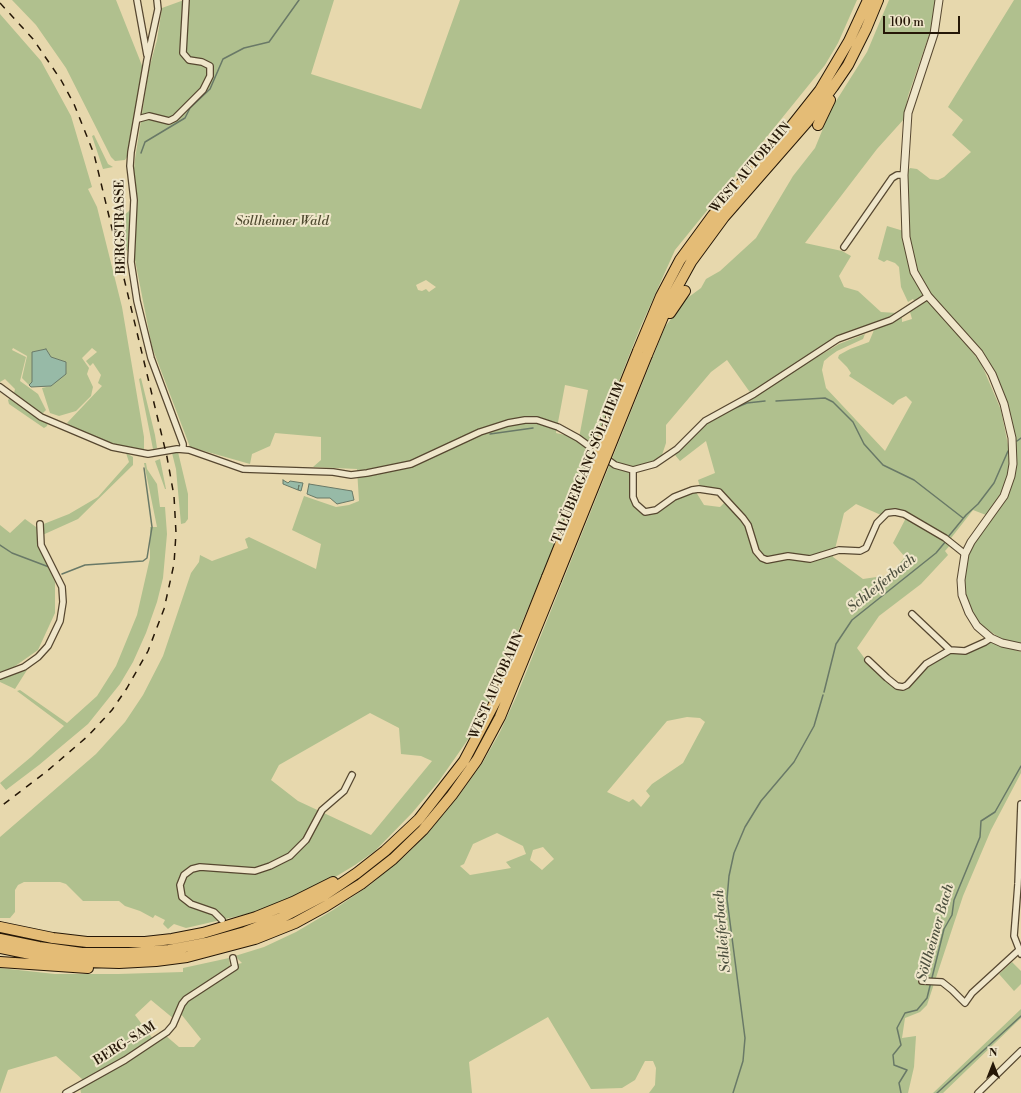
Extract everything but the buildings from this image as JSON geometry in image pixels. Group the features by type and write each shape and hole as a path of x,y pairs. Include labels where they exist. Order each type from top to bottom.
{"highway":[{"name":"WEST AUTOBAHN","path":"642,353 661,296 680,260 713,215 786,132 820,90 850,41 868,0"},
{"name":"WEST AUTOBAHN","path":"642,353 656,332 676,288 699,251 724,217 807,122 834,88 864,35 878,0"},
{"path":"818,125 833,97 834,88"},
{"path":"656,332 664,324 674,306 685,291"},
{"name":"TALÜBERGANG SÖLLHEIM","path":"552,579 642,353"},
{"name":"WEST AUTOBAHN","path":"0,940 82,953 129,953 169,950 206,943 244,932 281,918 323,896 357,873 385,851 419,819 464,761 504,687 552,579"},
{"name":"WEST AUTOBAHN","path":"0,948 55,959 119,963 156,961 187,957 255,939 295,923 361,884 393,858 423,830 447,801 477,760 500,717 552,579"},
{"path":"166,932 177,933 256,917 313,893 340,878 357,873"},
{"path":"3,923 53,938 112,943 172,939 220,925"},
{"path":"0,962 59,968 104,969 119,963"}],"street":[{"path":"137,0 147,50 147,60"},
{"name":"BERGSTRASSE","path":"157,0 158,9 147,60 130,166 134,200 131,249 132,275 151,358 183,444 183,449"},
{"path":"138,119 149,116 169,121 175,118 203,90 210,76 210,66 202,62 189,60 183,53 186,0"},
{"path":"939,0 934,34 909,108 904,175 904,225 907,249 914,272 928,296 979,353 992,374 1004,404 1012,438 1013,464 1008,488 998,505 975,535 965,554 961,574 962,595 969,613 977,626 991,638 1021,647"},
{"path":"844,247 892,178 897,175 904,175"},
{"path":"0,388 41,417 112,447 142,454 183,449 243,468 356,474 411,464 480,432 508,423 537,420 570,433 615,465 633,470 655,464 677,449 705,421 754,394 838,339 891,320 928,296"},
{"path":"633,470 633,497 636,504 645,512 656,510 674,496 692,490 706,489 719,492 748,525 756,551 762,558 767,560 788,556 810,560 839,550 860,551 866,548 877,523 887,513 895,512 904,514 945,538 965,554"},
{"path":"0,676 24,667 38,657 48,646 60,622 63,607 62,587 41,545 40,524"},
{"path":"912,614 950,650"},
{"path":"868,660 887,678 898,686 903,686 907,685 926,664 950,650 965,651 991,638"},
{"path":"220,925 214,912 191,904 182,897 180,885 184,875 192,869 200,867 255,871 286,858 300,847 312,831 322,810 344,791 352,775"},
{"path":"923,981 947,985 962,1002 966,1002 972,993 1020,952 1014,936 1018,884 1021,804"},
{"name":"BERG-SAM","path":"66,1093 126,1060 167,1032 173,1025 182,1004 186,999 235,967 233,958"},
{"path":"978,1093 1021,1051"}],"green space":[{"path":"12,0 116,0 143,68 133,131 125,160 115,161 111,157 66,68 36,25"},
{"name":"Söllheimer Wald","path":"184,0 334,0 311,74 421,109 460,0 857,0 838,43 825,65 675,250 640,328 542,575 489,700 469,738 439,781 412,813 375,851 355,865 327,882 278,904 247,914 186,928 174,924 168,929 163,924 165,920 155,915 153,918 140,911 125,906 119,901 83,901 66,884 60,882 24,882 18,885 15,890 15,912 10,918 0,918 0,837 96,754 125,722 143,695 163,656 191,573 199,562 200,555 212,561 248,548 245,539 249,537 316,569 321,544 292,530 304,496 336,507 349,505 359,501 357,469 313,467 321,460 321,437 275,433 270,446 252,454 250,464 190,447 152,347 135,260 125,248 122,235 121,218 129,211 136,200 133,179 135,159 149,69 157,40 162,8","holes":["426,280 436,287 429,292 426,289 422,291 418,290 416,285","565,385 588,390 579,438 556,433","370,713 399,728 401,754 421,756 432,761 371,835 298,801 271,780 279,765"]},
{"path":"889,0 936,0 930,32 908,96 904,119 877,149 805,243 842,251 851,256 839,276 844,287 858,291 881,312 897,313 902,318 902,322 912,319 910,312 918,306 913,299 908,302 901,287 899,267 895,263 887,260 884,262 878,259 887,226 907,232 906,174 910,168 917,169 930,179 938,180 944,177 971,152 952,135 963,120 948,107 1014,0 1021,0 1021,645 1001,639 980,624 974,616 966,597 964,574 971,547 1008,494 1013,425 1008,407 996,377 977,346 963,329 958,334 981,363 1001,410 1008,445 1011,447 1009,470 1002,494 986,515 973,510 948,542 951,544 945,551 948,555 921,584 879,616 857,648 868,663 903,688 922,669 951,652 964,652 990,642 1021,652 1021,773 991,830 963,896 927,1005 920,1012 905,1018 902,1038 916,1036 914,1067 908,1093 649,1093 655,1085 656,1068 653,1061 645,1061 635,1080 622,1088 591,1089 548,1017 469,1062 472,1093 81,1093 80,1087 82,1079 56,1056 8,1070 0,1093 0,968 55,974 118,974 183,972 183,968 229,958 230,966 242,963 235,956 264,947 296,932 333,910 370,885 405,856 428,833 458,797 483,762 500,732 517,695 665,327 686,299 701,288 706,279 720,271 756,238 793,176 815,148 831,109 867,52","holes":["874,330 869,342 850,349 839,355 838,358 851,373 849,376 893,405 898,400 906,396 912,402 885,451 826,388 822,370 824,361 837,351 863,339 865,334 839,344 792,372 838,342","727,360 754,398 710,420 702,426 675,455 680,461 706,441 715,473 698,480 700,487 724,495 725,502 720,507 704,505 696,492 675,498 645,513 631,496 632,467 649,464 661,458 666,443 666,425 711,372","856,504 881,515 886,511 897,509 908,514 893,543 905,557 890,575 863,579 833,557 844,513","687,717 700,718 705,722 683,763 652,784 646,791 650,796 641,807 633,799 629,802 607,792 667,721","497,833 523,846 526,854 506,862 511,868 470,875 460,866 464,864 473,844","543,847 554,859 542,870 530,860 533,850","151,1000 174,1019 181,1014 201,1039 194,1047 179,1047 165,1035 153,1039 135,1015"]},
{"path":"0,14 41,61 71,116 92,187 88,189 97,207 122,307 144,437 144,451 114,444 70,426 67,423 102,386 98,383 101,375 93,363 90,366 86,361 97,352 92,348 82,358 89,368 87,374 93,387 91,396 76,411 59,416 50,413 42,388 51,386 62,375 66,362 51,357 46,349 32,352 32,382 29,385 22,378 27,356 13,348 12,350 26,357 20,381 38,394 46,410 42,414 14,393 15,389 5,379 0,382"},
{"path":"94,135 108,164 113,167 103,169 92,136"},
{"path":"141,378 155,435 157,448 153,449 139,379"},
{"path":"10,398 48,423 47,426 44,428 9,404 8,400"},
{"path":"178,452 188,494 188,519 185,523 181,524 176,469 172,453"},
{"path":"126,453 133,457 133,465 78,519 38,537 39,546 55,582 55,613 38,650 11,669 0,672 0,525 10,533 25,519 36,527 69,514 98,497 129,462"},
{"path":"160,459 166,489 155,461"},
{"path":"144,463 146,463 147,469 157,484 160,507 165,507 167,534 163,578 157,602 146,633 133,662 120,684 88,724 39,765 6,790 0,783 31,757 64,726 17,691 20,690 67,723 97,696 116,666 137,615 150,558 150,527 157,527"},
{"path":"515,668 502,705 469,766 429,817 374,870 342,892 303,915 273,928 195,952 155,958 74,956 239,938 373,867 467,763 499,705"},
{"path":"27,670 15,689 0,682 0,679"},
{"path":"1012,962 1021,971 1021,984 1014,991 999,974"},
{"path":"1021,1009 1021,1018 943,1093 933,1093"}],"shaded area":[{"path":"46,349 51,357 66,362 66,374 51,386 31,387 29,385 32,382 32,352"},
{"path":"283,480 288,483 290,481 303,483 301,491 283,484"},
{"path":"309,484 352,491 354,500 337,504 330,498 317,498 307,494"}],"waterway":[{"path":"141,153 145,142 185,118 190,108 210,89 223,59 244,48 269,42 299,0"},
{"path":"776,401 825,398 833,402 853,422 864,444 883,465 914,480 963,518"},
{"path":"728,411 747,403 765,401"},
{"path":"490,434 533,428"},
{"name":"Schleiferbach","path":"1017,441 1021,438"},
{"name":"Schleiferbach","path":"948,537 966,515 978,504 994,483 1008,451"},
{"path":"62,574 85,565 143,561 147,558 152,527 144,468"},
{"name":"Schleiferbach","path":"824,692 836,644 852,620 936,553 946,541"},
{"path":"0,545 12,553 49,567"},
{"name":"Schleiferbach","path":"733,1093 743,1061 745,1038 727,899 729,876 734,853 745,827 761,801 794,762 814,726 823,695"},
{"name":"Söllheimer Bach","path":"901,1093 899,1083 907,1070 894,1065 893,1055 901,1045 897,1028 905,1013 917,1010 927,998 944,929 952,915 954,900 980,837 981,821 995,812 1021,766"},
{"path":"937,1093 1021,1016"}],"railway":[{"path":"0,3 33,39 61,80 74,104 94,154 167,457 174,496 176,533 174,564 164,609 148,651 127,688 112,710 88,736 46,772 0,807"}]}
